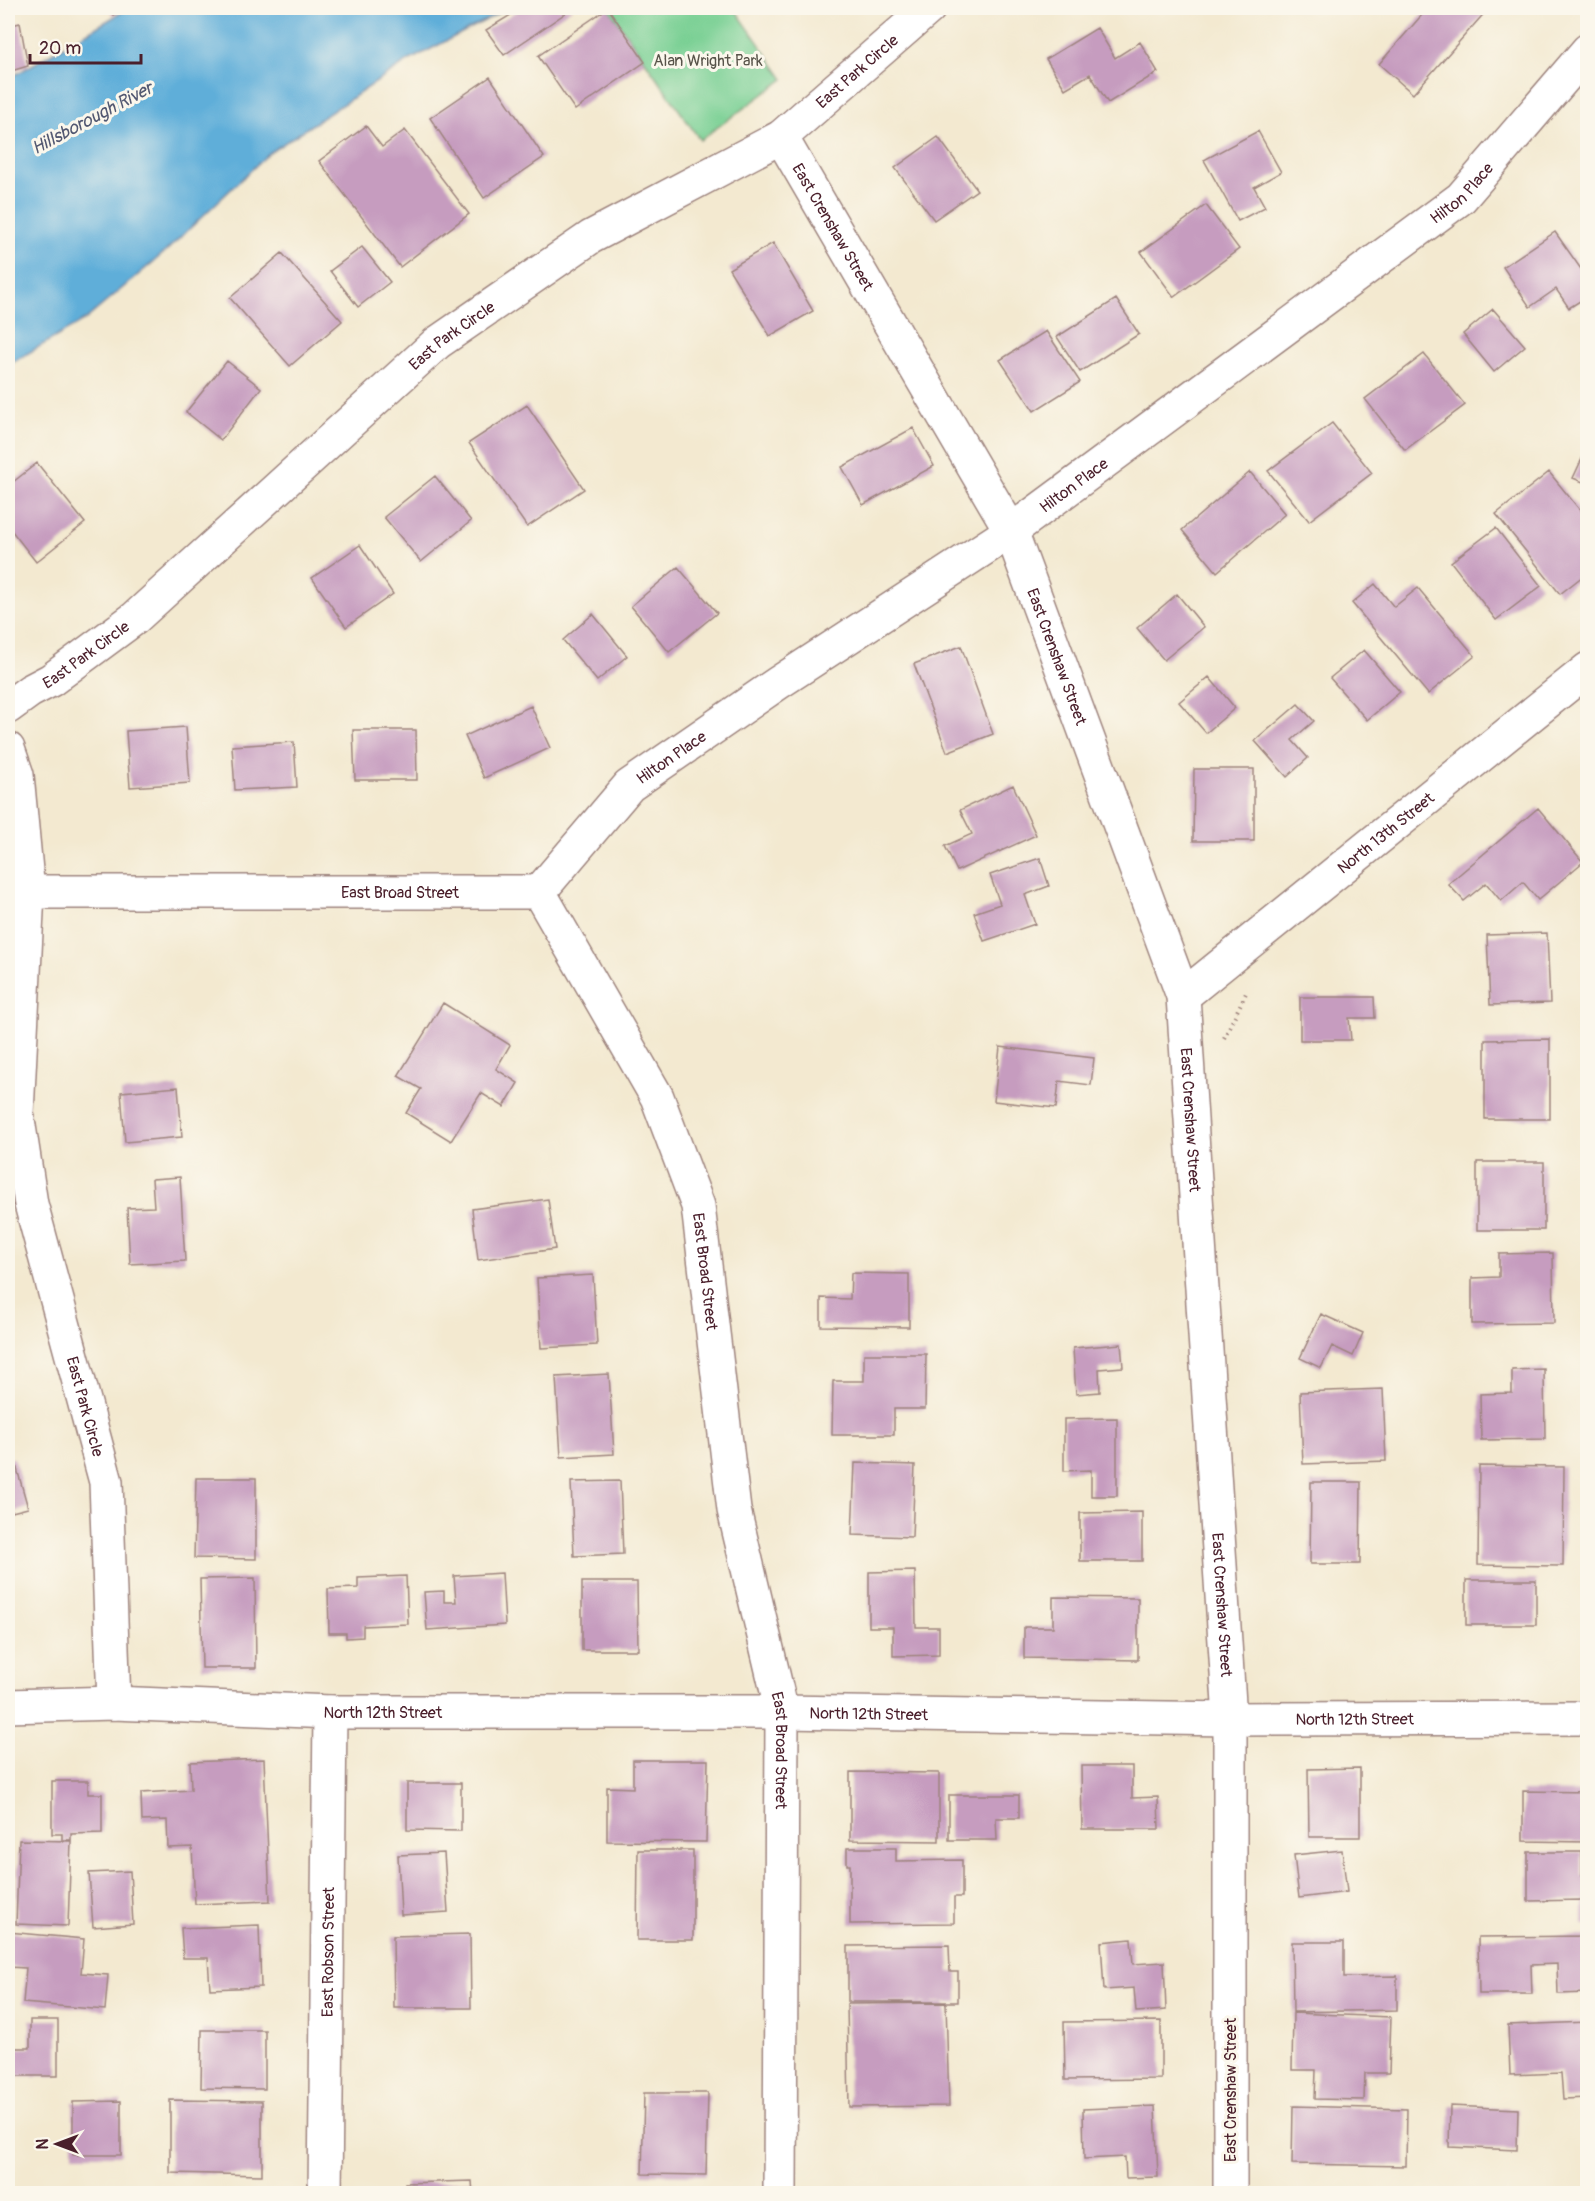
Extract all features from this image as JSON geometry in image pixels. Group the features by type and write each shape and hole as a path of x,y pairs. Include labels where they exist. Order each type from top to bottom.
{"street":[{"name":"East Park Circle","path":"8,707 30,691 51,680 135,618 437,343 591,237 781,137 929,8"},
{"name":"Hilton Place","path":"539,892 629,786 778,683 1011,531 1461,198 1587,50"},
{"name":"East Crenshaw Street","path":"781,137 1011,531 1183,996 1230,1719 1230,2193"},
{"name":"North 13th Street","path":"1183,996 1587,669"},
{"name":"East Park Circle","path":"8,749 17,775 28,892 12,1112 31,1204 106,1482 114,1703"},
{"name":"East Broad Street","path":"28,892 539,892 657,1097 698,1206 734,1510 782,1712 780,2193"},
{"name":"North 12th Street","path":"8,1706 114,1703 330,1712 782,1712 1230,1719 1587,1718"},
{"name":"East Robson Street","path":"326,2193 330,1712"}],"green space":[{"name":"Alan Wright Park","path":"608,8 734,8 784,79 700,140"}],"water":[{"name":"Hillsborough River","path":"129,8 509,8 408,61 269,153 165,252 85,320 8,365 8,79"}],"building":[{"path":"108,8 125,8 113,15"},
{"path":"522,8 573,8 504,55 486,30"},
{"path":"608,8 645,62 575,110 538,56"},
{"path":"1428,8 1488,9 1413,94 1379,64"},
{"path":"20,23 28,66 8,72 8,26"},
{"path":"1097,28 1115,58 1140,42 1158,72 1108,103 1090,74 1065,89 1046,59"},
{"path":"490,77 544,157 484,198 430,118"},
{"path":"366,126 382,147 405,130 469,214 400,267 319,161"},
{"path":"1258,131 1281,172 1254,187 1265,207 1238,221 1204,160"},
{"path":"938,137 977,190 934,220 895,168"},
{"path":"1206,205 1239,249 1174,297 1141,252"},
{"path":"1555,232 1588,279 1588,296 1569,308 1556,289 1530,307 1503,267"},
{"path":"773,243 813,311 770,336 729,269"},
{"path":"362,247 390,282 358,307 330,271"},
{"path":"282,253 342,321 290,366 230,298"},
{"path":"1116,299 1139,334 1080,372 1057,337"},
{"path":"1493,309 1525,346 1494,372 1463,334"},
{"path":"1046,331 1080,382 1034,411 1000,360"},
{"path":"1424,354 1465,405 1405,450 1365,399"},
{"path":"227,361 261,388 221,440 186,412"},
{"path":"527,405 584,489 527,527 469,443"},
{"path":"1332,423 1372,473 1309,521 1268,471"},
{"path":"913,428 934,466 863,505 842,467"},
{"path":"1588,446 1588,484 1573,478"},
{"path":"37,463 85,523 36,562 8,526 8,486"},
{"path":"1250,472 1285,514 1217,572 1182,530"},
{"path":"1549,472 1588,520 1588,572 1560,594 1496,514"},
{"path":"435,476 471,521 421,562 384,517"},
{"path":"1496,528 1541,586 1496,620 1451,562"},
{"path":"360,545 393,594 346,627 312,578"},
{"path":"678,567 717,613 669,652 631,606"},
{"path":"1375,584 1394,607 1418,588 1475,656 1428,694 1352,603"},
{"path":"1177,594 1204,627 1164,660 1137,628"},
{"path":"593,614 627,656 597,681 563,640"},
{"path":"961,646 993,734 947,752 914,664"},
{"path":"1364,650 1400,692 1367,720 1330,678"},
{"path":"1209,677 1235,708 1206,733 1179,702"},
{"path":"1298,704 1314,721 1292,740 1308,758 1287,777 1255,741"},
{"path":"531,706 550,748 484,778 465,736"},
{"path":"186,727 190,783 130,787 126,731"},
{"path":"353,730 416,730 417,780 355,780"},
{"path":"294,742 297,787 235,790 232,746"},
{"path":"1194,769 1254,769 1254,841 1193,841"},
{"path":"1013,785 1036,835 957,871 945,846 972,834 960,810"},
{"path":"1538,808 1583,862 1538,900 1523,882 1501,901 1486,883 1464,901 1448,884"},
{"path":"1040,858 1049,886 1025,895 1035,924 984,941 974,913 1000,904 990,875"},
{"path":"1547,933 1550,1003 1490,1005 1487,935"},
{"path":"1300,997 1374,997 1375,1018 1349,1018 1351,1040 1300,1040"},
{"path":"443,1003 510,1045 496,1069 518,1083 504,1107 481,1093 451,1141 406,1113 421,1089 398,1076"},
{"path":"1550,1039 1550,1119 1485,1119 1485,1040"},
{"path":"1000,1047 1094,1058 1091,1085 1059,1081 1056,1108 994,1101"},
{"path":"178,1087 182,1137 125,1142 121,1092"},
{"path":"1477,1162 1544,1162 1544,1230 1477,1230"},
{"path":"180,1177 185,1261 130,1264 127,1208 154,1207 152,1179"},
{"path":"548,1199 555,1249 478,1260 472,1209"},
{"path":"1553,1253 1554,1323 1472,1324 1472,1278 1499,1277 1499,1254"},
{"path":"851,1273 909,1274 909,1327 821,1326 821,1298 850,1299"},
{"path":"593,1275 597,1345 541,1348 537,1278"},
{"path":"1321,1314 1363,1333 1353,1356 1332,1346 1321,1368 1300,1358"},
{"path":"1121,1344 1123,1367 1099,1369 1100,1392 1076,1394 1073,1348"},
{"path":"864,1354 926,1354 925,1409 894,1409 894,1435 832,1435 833,1381 864,1381"},
{"path":"1544,1369 1545,1439 1481,1440 1480,1394 1512,1393 1512,1370"},
{"path":"609,1374 614,1454 561,1457 556,1377"},
{"path":"1383,1389 1386,1461 1303,1464 1300,1392"},
{"path":"1117,1418 1117,1496 1091,1496 1091,1470 1064,1471 1064,1419"},
{"path":"14,1458 28,1508 8,1513 8,1459"},
{"path":"855,1463 915,1465 912,1537 852,1535"},
{"path":"1479,1466 1564,1467 1563,1566 1478,1565"},
{"path":"196,1478 256,1478 256,1559 194,1558"},
{"path":"620,1481 623,1554 574,1556 571,1482"},
{"path":"1311,1482 1361,1482 1360,1564 1310,1564"},
{"path":"1142,1512 1142,1561 1080,1561 1080,1513"},
{"path":"915,1571 916,1627 939,1627 939,1655 893,1656 893,1627 869,1627 869,1572"},
{"path":"502,1573 505,1625 427,1630 424,1592 444,1591 444,1602 456,1602 454,1576"},
{"path":"406,1576 408,1624 363,1626 363,1637 346,1638 346,1633 329,1633 328,1589 358,1588 358,1578"},
{"path":"255,1578 256,1668 202,1668 200,1579"},
{"path":"1466,1580 1536,1580 1536,1625 1466,1625"},
{"path":"582,1582 637,1582 638,1650 582,1650"},
{"path":"1053,1597 1138,1598 1138,1660 1024,1658 1024,1627 1053,1627"},
{"path":"264,1759 270,1901 195,1904 192,1847 168,1848 167,1820 142,1821 141,1793 191,1790 190,1762"},
{"path":"633,1760 708,1760 706,1842 607,1841 607,1787 633,1788"},
{"path":"1081,1766 1132,1766 1132,1798 1158,1797 1159,1829 1082,1829"},
{"path":"1360,1768 1360,1837 1309,1837 1308,1769"},
{"path":"850,1772 939,1773 939,1841 850,1840"},
{"path":"52,1781 88,1781 88,1794 102,1794 102,1833 71,1834 71,1840 62,1840 62,1834 52,1834"},
{"path":"407,1783 461,1783 461,1831 407,1830"},
{"path":"1523,1791 1588,1792 1588,1842 1523,1841"},
{"path":"949,1795 1019,1795 1019,1818 996,1818 997,1840 949,1840"},
{"path":"19,1840 71,1841 68,1926 16,1924"},
{"path":"847,1848 896,1848 896,1861 962,1860 962,1897 954,1897 954,1923 850,1924 850,1865 847,1865"},
{"path":"638,1850 693,1850 693,1940 637,1940"},
{"path":"1342,1850 1347,1892 1299,1898 1294,1855"},
{"path":"1528,1852 1582,1852 1582,1876 1588,1875 1588,1925 1583,1925 1583,1900 1528,1901"},
{"path":"444,1853 448,1912 401,1915 398,1855"},
{"path":"130,1871 133,1924 93,1927 89,1873"},
{"path":"259,1925 261,1987 210,1989 208,1958 183,1958 181,1928"},
{"path":"8,1932 84,1939 81,1973 108,1975 105,2010 23,2003 26,1968 8,1967"},
{"path":"470,1934 471,2008 394,2008 393,1936"},
{"path":"1588,1936 1588,1993 1558,1994 1557,1964 1531,1965 1532,1994 1479,1994 1478,1937"},
{"path":"1131,1939 1133,1964 1164,1962 1166,2010 1136,2012 1134,1988 1104,1990 1101,1942"},
{"path":"1292,1942 1344,1942 1344,1977 1397,1976 1397,2010 1293,2012"},
{"path":"949,1945 950,1972 958,1972 958,2002 848,2002 848,1946"},
{"path":"946,2003 949,2106 849,2107 847,2004"},
{"path":"1293,2013 1391,2017 1389,2073 1365,2073 1364,2100 1315,2099 1316,2070 1292,2070"},
{"path":"30,2020 58,2020 58,2076 8,2076 8,2048 30,2048"},
{"path":"1161,2021 1161,2079 1065,2080 1064,2022"},
{"path":"1588,2022 1588,2098 1563,2099 1561,2073 1510,2075 1508,2025"},
{"path":"202,2030 265,2030 265,2089 201,2088"},
{"path":"644,2093 708,2093 706,2175 642,2174"},
{"path":"170,2100 262,2101 262,2175 170,2173"},
{"path":"121,2101 121,2155 73,2155 73,2102"},
{"path":"1155,2106 1158,2177 1126,2178 1125,2157 1084,2159 1083,2109"},
{"path":"1293,2106 1407,2109 1406,2166 1292,2164"},
{"path":"1450,2106 1518,2109 1517,2150 1449,2147"},
{"path":"472,2181 473,2194 406,2194 405,2183"},
{"path":"1358,2190 1358,2194 1323,2194 1323,2192"}]}
